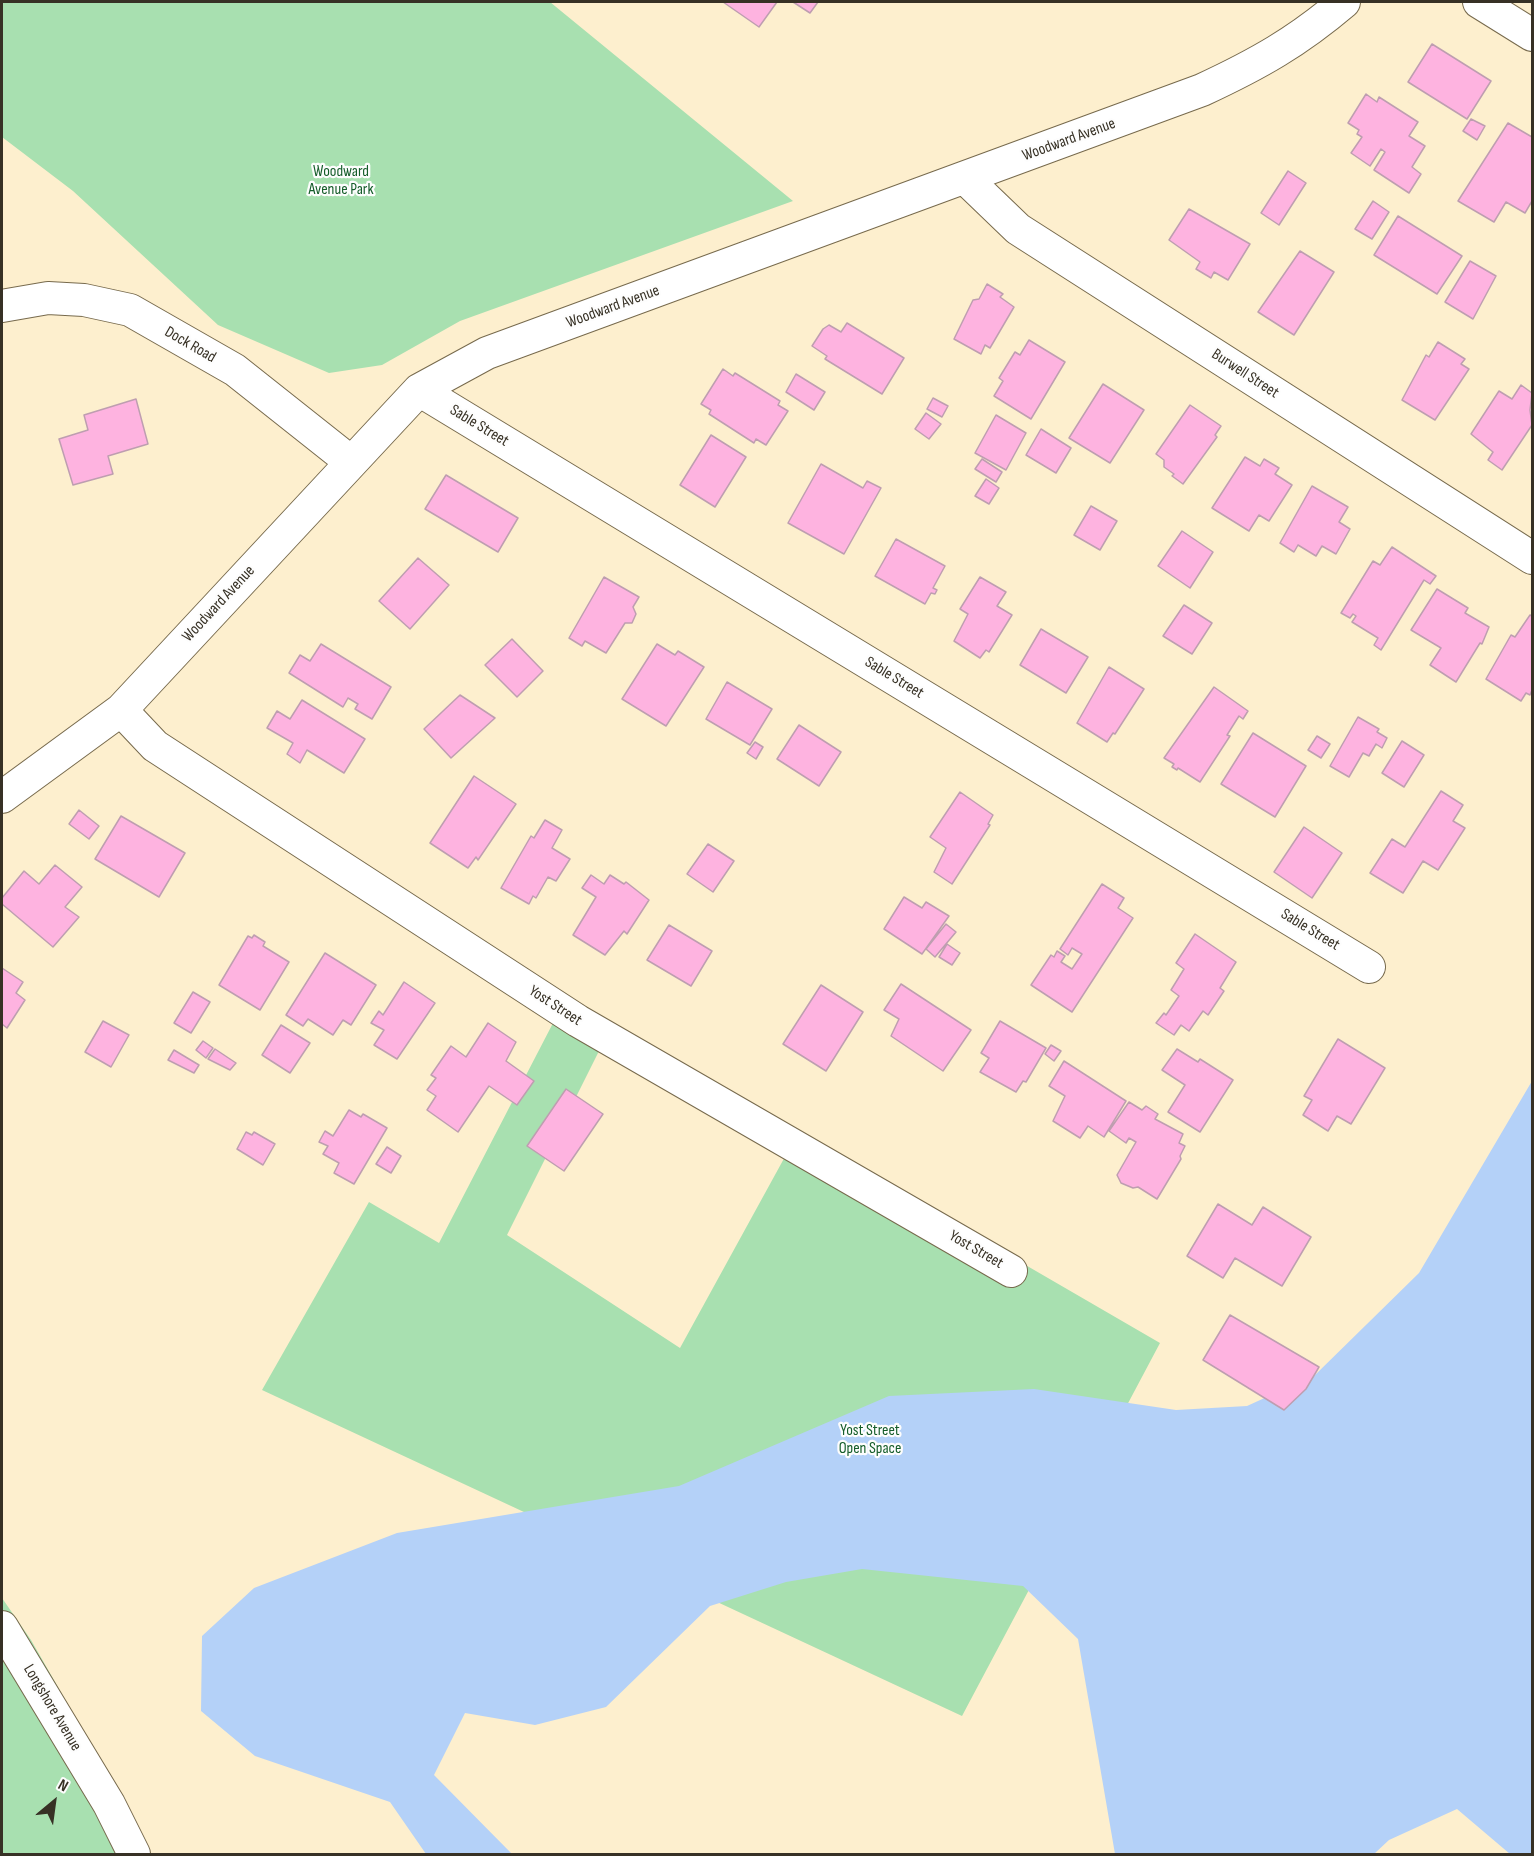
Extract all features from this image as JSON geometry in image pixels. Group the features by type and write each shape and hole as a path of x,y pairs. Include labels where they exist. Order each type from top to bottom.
{"street":[{"name":"Woodward Avenue","path":"2,797 121,710 420,390 487,353 1202,90 1271,57 1308,33 1344,2"},
{"path":"1479,2 1533,34"},
{"name":"Burwell Street","path":"965,178 1018,229 1533,558"},
{"name":"Dock Road","path":"2,306 48,298 84,300 130,310 235,370 351,462"},
{"name":"Sable Street","path":"420,390 1369,966"},
{"name":"Yost Street","path":"121,710 155,746 578,1021 1011,1271"},
{"name":"Longshore Avenue","path":"2,1627 110,1804 134,1854"}],"green space":[{"name":"Woodward Avenue Park","path":"2,2 550,2 793,201 460,321 382,365 329,373 218,325 73,191 2,137"},
{"name":"Yost Street Open Space","path":"566,998 612,1025 507,1235 680,1348 798,1133 1160,1343 962,1716 262,1390 369,1202 439,1243"},
{"path":"2,1598 31,1640 110,1778 133,1854 2,1854"}],"water":[{"path":"1532,1081 1532,1854 1510,1854 1457,1809 1389,1840 1374,1854 1115,1854 1078,1639 1023,1586 862,1569 786,1582 710,1606 606,1707 535,1725 465,1713 434,1775 512,1854 426,1854 390,1802 255,1756 201,1711 202,1636 254,1588 397,1533 679,1486 889,1396 1034,1389 1176,1410 1247,1406 1315,1375 1419,1273"}],"building":[{"path":"723,2 777,2 759,27"},
{"path":"793,2 818,2 810,13"},
{"path":"1432,44 1491,81 1467,119 1408,82"},
{"path":"1366,94 1377,102 1379,97 1418,122 1409,136 1425,146 1412,167 1421,174 1409,193 1374,170 1385,152 1381,149 1370,166 1351,153 1362,137 1357,134 1359,130 1348,123"},
{"path":"1471,119 1485,126 1477,140 1463,131"},
{"path":"1508,123 1532,137 1532,201 1525,213 1506,202 1494,222 1458,201"},
{"path":"1288,171 1306,183 1279,225 1261,213"},
{"path":"1373,201 1389,212 1372,239 1355,229"},
{"path":"1189,209 1250,244 1228,280 1214,272 1211,278 1196,269 1200,262 1169,240"},
{"path":"1398,216 1462,256 1437,294 1374,255"},
{"path":"1300,251 1334,272 1294,335 1258,312"},
{"path":"1470,261 1496,276 1473,319 1445,302"},
{"path":"987,284 1003,294 1000,297 1014,307 990,348 985,345 981,354 954,339 973,300 979,299"},
{"path":"847,323 904,358 882,394 825,359 827,356 812,346 823,329 829,325 841,332"},
{"path":"1029,340 1065,362 1031,419 994,396 1003,381 999,378 1015,352 1020,355"},
{"path":"1438,342 1465,359 1461,364 1469,369 1435,420 1402,400 1426,355 1429,357"},
{"path":"723,369 733,376 735,373 780,401 778,405 788,411 766,445 756,439 754,443 709,414 711,410 701,404"},
{"path":"796,374 825,392 814,410 786,392"},
{"path":"1103,384 1144,410 1110,463 1069,438"},
{"path":"1521,385 1532,393 1530,410 1532,425 1502,470 1488,460 1493,452 1471,434 1499,391 1512,399"},
{"path":"933,398 948,406 942,417 927,409"},
{"path":"136,399 148,444 108,456 113,474 73,485 59,439 88,430 84,415"},
{"path":"1190,405 1221,426 1215,435 1217,437 1183,484 1172,476 1174,474 1164,467 1164,460 1156,454"},
{"path":"926,413 941,424 929,439 915,429"},
{"path":"996,415 1026,433 1006,470 975,453"},
{"path":"1041,429 1071,448 1056,473 1026,455"},
{"path":"711,435 746,457 715,507 680,485"},
{"path":"1245,457 1260,466 1264,459 1279,468 1275,474 1292,485 1269,521 1259,515 1249,531 1212,508"},
{"path":"982,459 1002,472 996,482 975,469"},
{"path":"821,464 863,488 867,481 881,488 844,554 788,523"},
{"path":"446,475 518,518 498,552 425,509"},
{"path":"986,479 999,488 989,504 975,496"},
{"path":"1312,486 1348,507 1339,522 1350,529 1336,554 1322,546 1316,556 1298,545 1294,552 1280,543"},
{"path":"1091,506 1117,521 1100,550 1074,535"},
{"path":"1182,531 1213,552 1190,588 1158,566"},
{"path":"896,539 945,566 933,588 937,590 935,594 931,593 925,604 875,576"},
{"path":"1392,547 1436,576 1430,584 1424,580 1381,650 1374,645 1378,638 1352,622 1356,616 1353,614 1350,618 1341,613 1373,561 1380,565"},
{"path":"418,558 449,585 410,629 379,601"},
{"path":"604,577 639,597 633,607 636,614 632,623 625,623 606,653 585,641 582,646 569,638"},
{"path":"980,577 1006,592 997,606 1012,615 989,652 986,650 980,658 954,641 968,614 960,609"},
{"path":"1437,589 1468,608 1465,613 1489,627 1482,644 1480,643 1456,682 1430,665 1441,648 1411,630"},
{"path":"1184,605 1212,623 1192,654 1163,636"},
{"path":"1530,615 1532,616 1532,690 1530,695 1526,693 1521,701 1486,679 1511,635 1515,637"},
{"path":"1041,629 1088,657 1066,693 1020,665"},
{"path":"512,639 543,671 517,697 485,665"},
{"path":"321,644 391,687 372,719 355,709 358,704 348,698 343,707 289,673 300,655 310,661"},
{"path":"657,644 675,655 678,651 704,667 666,726 622,699"},
{"path":"1109,667 1144,689 1115,734 1113,733 1107,742 1077,723"},
{"path":"727,682 772,709 750,745 706,719"},
{"path":"1214,687 1248,711 1243,719 1239,716 1227,735 1230,736 1200,782 1178,768 1177,770 1172,767 1174,764 1164,758"},
{"path":"460,695 495,718 451,758 424,729"},
{"path":"302,700 365,739 344,773 307,750 300,763 287,754 293,743 267,728 277,711 290,719"},
{"path":"1358,717 1379,729 1377,732 1387,738 1382,748 1376,744 1369,756 1363,753 1349,777 1330,766"},
{"path":"799,725 841,752 819,786 777,759"},
{"path":"1253,733 1306,766 1275,817 1221,784"},
{"path":"1317,736 1330,744 1321,758 1308,750"},
{"path":"1402,741 1424,755 1404,787 1382,773"},
{"path":"755,742 763,747 756,759 747,753"},
{"path":"474,776 516,804 478,860 476,857 468,868 430,843"},
{"path":"1441,791 1463,805 1453,821 1465,828 1438,870 1423,861 1403,893 1370,873 1392,839 1405,847"},
{"path":"960,792 993,815 988,824 990,825 952,884 934,872 946,848 930,837"},
{"path":"79,810 99,826 89,839 69,824"},
{"path":"121,816 185,853 159,897 95,859"},
{"path":"545,820 562,830 552,848 570,859 556,881 548,877 536,898 533,896 529,904 501,888 531,836 534,838"},
{"path":"1304,827 1342,853 1312,898 1274,872"},
{"path":"708,844 734,861 713,892 687,874"},
{"path":"55,865 82,887 65,907 79,917 53,947 2,904 2,898 24,871 39,884"},
{"path":"591,875 604,884 610,875 624,884 626,882 649,900 627,934 624,931 605,955 573,935 596,897 582,888"},
{"path":"1102,884 1124,898 1118,908 1133,918 1072,1012 1031,985 1051,955 1054,957 1057,951 1065,956 1061,962 1072,969 1082,954 1072,948 1068,955 1060,949"},
{"path":"904,897 922,908 926,902 949,916 922,954 884,929"},
{"path":"946,924 956,932 935,957 926,949"},
{"path":"669,925 712,951 691,986 647,960"},
{"path":"1195,934 1236,962 1220,988 1224,991 1208,1015 1203,1011 1189,1031 1181,1025 1174,1035 1156,1023 1164,1013 1166,1015 1179,996 1171,990 1184,969 1176,963"},
{"path":"254,935 265,942 263,946 289,962 260,1010 219,985 248,936 252,938"},
{"path":"947,944 960,953 952,965 939,957"},
{"path":"325,953 376,985 351,1025 343,1020 333,1035 308,1019 303,1026 286,1015"},
{"path":"2,968 23,982 16,993 25,1000 7,1028 2,1024"},
{"path":"404,982 435,1003 397,1059 374,1045 384,1030 371,1023 379,1011 383,1015"},
{"path":"901,984 971,1030 943,1071 891,1036 899,1019 884,1010"},
{"path":"821,985 863,1012 826,1071 783,1044"},
{"path":"193,992 210,1002 191,1033 174,1023"},
{"path":"103,1021 129,1035 111,1067 85,1052"},
{"path":"1000,1021 1046,1048 1026,1082 1023,1081 1016,1092 980,1072 989,1058 981,1053"},
{"path":"488,1023 516,1042 506,1061 534,1081 517,1105 489,1086 458,1132 427,1110 436,1096 427,1090 436,1078 431,1075 451,1046 466,1057"},
{"path":"281,1025 310,1043 290,1073 262,1055"},
{"path":"1338,1039 1385,1068 1351,1124 1337,1116 1328,1131 1303,1115 1312,1100 1304,1096"},
{"path":"203,1041 213,1048 206,1058 196,1050"},
{"path":"1051,1045 1061,1051 1054,1061 1045,1054"},
{"path":"215,1049 236,1063 230,1070 208,1059"},
{"path":"1177,1049 1198,1062 1200,1059 1233,1080 1200,1132 1168,1112 1185,1085 1162,1070"},
{"path":"174,1050 199,1065 194,1073 168,1060"},
{"path":"1064,1061 1126,1101 1104,1137 1088,1126 1080,1138 1053,1121 1065,1096 1049,1086"},
{"path":"566,1089 603,1114 564,1171 527,1146"},
{"path":"1129,1102 1142,1110 1146,1106 1158,1114 1155,1119 1183,1134 1179,1143 1185,1146 1180,1156 1181,1159 1157,1199 1138,1187 1133,1188 1121,1183 1117,1175 1136,1142 1129,1138 1126,1143 1109,1131"},
{"path":"349,1110 361,1117 363,1114 387,1128 354,1184 334,1173 339,1163 323,1154 328,1146 319,1142 325,1131 333,1136"},
{"path":"246,1132 252,1135 254,1132 275,1144 263,1165 237,1149"},
{"path":"387,1147 401,1156 391,1173 376,1164"},
{"path":"1218,1204 1252,1225 1263,1207 1311,1237 1282,1286 1235,1258 1223,1278 1187,1256"},
{"path":"1230,1315 1319,1367 1306,1389 1284,1410 1203,1360"}]}
